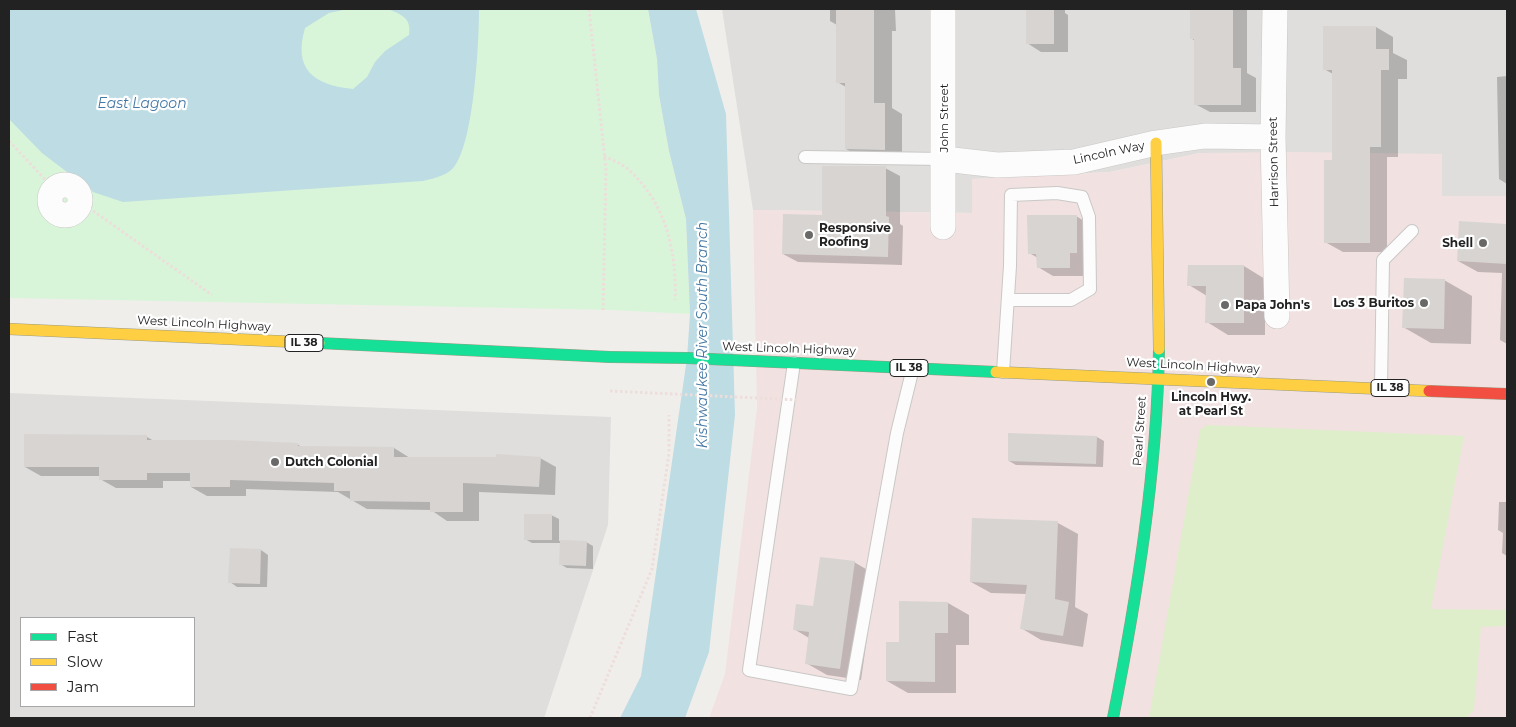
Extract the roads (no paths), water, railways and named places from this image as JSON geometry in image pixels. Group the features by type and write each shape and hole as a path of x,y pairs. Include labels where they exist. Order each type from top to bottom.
{"main road":[{"name":"Pearl Street","path":"1113,718 1138,587 1155,441 1160,327 1156,143"},
{"name":"West Lincoln Highway","path":"9,329 1157,378 1211,382 1381,387 1507,394"}],"street":[{"name":"John Street","path":"943,227 944,9"},
{"name":"Harrison Street","path":"1275,9 1273,137 1276,316"},
{"name":"Lincoln Way","path":"944,159 997,166 1074,162 1156,143 1205,136 1273,137"},
{"path":"54,189 49,198 55,212 70,214 80,204"}],"lane":[{"path":"805,157 944,159"},
{"path":"1003,372 1012,195 1057,193 1082,197 1089,217 1090,289 1071,300 1008,300"},
{"path":"1381,387 1383,260 1412,231"},
{"path":"794,363 794,400 749,670 851,689 897,433 913,368"}],"water":[{"name":"East Lagoon","path":"9,9 348,9 329,13 305,28 302,54 304,64 317,79 327,84 353,89 367,77 375,62 385,51 409,35 409,24 407,21 401,15 387,9 479,9 474,89 462,151 456,164 450,171 442,176 423,181 123,202 93,192 82,178 67,172 42,153 9,119"},
{"name":"Kishwaukee River South Branch","path":"648,9 696,9 726,114 735,415 709,652 685,718 620,718 641,676 687,358 690,314 686,219 669,151 659,95 657,59"}],"place":[{"name":"Responsive Roofing","path":"809,235"},
{"name":"Shell","path":"1483,243"},
{"name":"Los 3 Buritos","path":"1424,303"},
{"name":"Papa John's","path":"1225,305"},
{"name":"Lincoln Hwy. at Pearl St","path":"1211,382"},
{"name":"Dutch Colonial","path":"275,462"}]}
